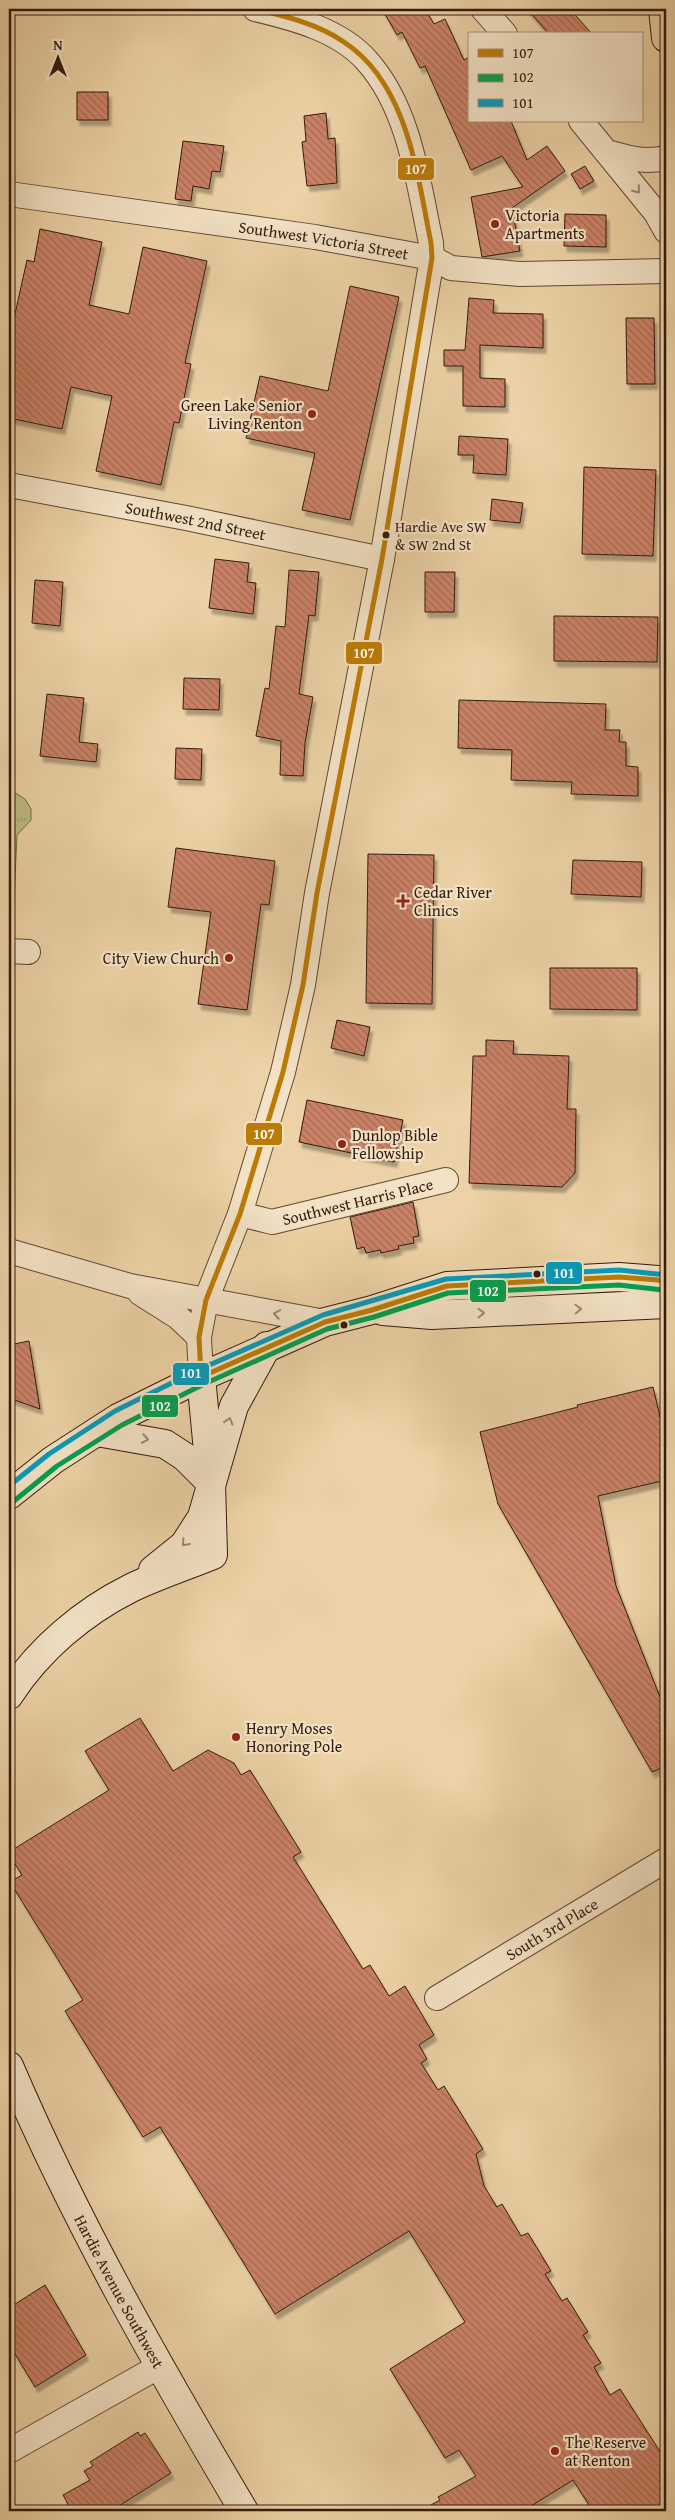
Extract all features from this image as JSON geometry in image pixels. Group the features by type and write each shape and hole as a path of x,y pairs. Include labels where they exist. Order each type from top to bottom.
{"main road":[{"path":"663,9 666,38"}],"street":[{"path":"9,1695 34,1662 56,1640 99,1606 132,1587 214,1555 211,1484 200,1377 199,1337 206,1300 240,1214 283,1072 303,985 317,892 382,559 432,258 431,243 408,133 381,80 367,60 344,42 296,18 254,9"},
{"path":"483,9 503,32"},
{"path":"582,122 656,213 666,231"},
{"path":"607,152 641,161 666,158"},
{"name":"Southwest Victoria Street","path":"9,194 315,237 432,258 451,268 520,274 666,272"},
{"name":"Southwest 2nd Street","path":"9,485 186,518 382,559"},
{"name":"Southwest Harris Place","path":"240,1214 272,1222 446,1180"},
{"path":"9,1251 130,1286 325,1322"},
{"path":"9,1495 53,1460 118,1418 200,1377 325,1322 372,1310 447,1286 619,1277 658,1280 666,1283"},
{"path":"130,1286 178,1317 199,1337"},
{"path":"372,1310 432,1315 666,1304"},
{"path":"132,1587 184,1545 194,1532 202,1517 234,1406 267,1346"},
{"path":"97,1432 165,1444 185,1457 211,1484"},
{"name":"South 3rd Place","path":"437,1998 666,1860"},
{"name":"Hardie Avenue Southwest","path":"9,2066 36,2130 86,2232 158,2367 244,2511"},
{"path":"9,2451 158,2367"}],"green space":[{"path":"9,789 25,799 31,809 31,820 17,835 14,902 9,904"}],"building":[{"path":"382,9 425,9 434,24 445,19 464,60 468,58 468,122 511,122 527,160 547,146 565,171 512,208 520,251 482,257 471,197 523,187 502,156 471,170 425,66 420,68 402,32 397,35"},
{"path":"527,9 570,9 590,32 547,32"},
{"path":"77,92 108,92 108,120 77,120"},
{"path":"326,113 328,139 335,138 337,183 307,186 302,142 306,141 304,116"},
{"path":"183,141 224,146 220,172 212,171 209,189 193,186 191,201 175,199"},
{"path":"585,166 594,181 580,189 571,174"},
{"path":"565,214 606,215 606,247 564,246"},
{"path":"40,229 102,242 89,305 129,314 143,247 207,261 185,363 191,364 179,423 174,422 161,485 96,471 112,396 71,387 62,429 9,418 9,379 14,353 9,352 9,322 13,323 27,260 34,262"},
{"name":"Green Lake Senior Living Renton","path":"350,286 399,297 350,520 302,510 315,453 246,438 260,376 328,391"},
{"path":"469,298 494,300 493,313 543,314 543,348 480,345 480,378 505,379 505,407 463,406 463,366 444,366 444,350 465,350"},
{"path":"626,318 654,318 655,384 627,384"},
{"path":"459,436 508,439 506,475 473,473 474,455 458,455"},
{"path":"584,467 656,470 653,556 582,554"},
{"path":"492,499 523,503 520,523 490,520"},
{"path":"215,559 249,563 247,582 256,583 253,614 209,608"},
{"path":"289,570 319,572 315,616 309,615 299,694 313,697 305,743 303,776 280,775 281,741 256,736 265,688 269,689 276,626 285,627"},
{"path":"425,572 455,572 454,612 425,612"},
{"path":"35,580 63,582 60,626 32,623"},
{"path":"554,616 658,617 657,662 554,661"},
{"path":"184,678 220,679 219,710 183,709"},
{"path":"47,694 84,698 79,742 98,744 96,762 40,756"},
{"path":"459,700 606,704 605,730 620,730 619,742 626,742 626,766 638,767 638,796 571,794 572,782 511,780 512,750 458,748"},
{"path":"176,748 202,749 201,780 175,779"},
{"name":"City View Church","path":"176,848 275,861 269,905 261,904 247,1010 198,1004 211,912 168,907"},
{"path":"368,854 434,855 432,1004 366,1003"},
{"path":"573,860 642,862 641,897 571,894"},
{"path":"550,968 637,968 637,1010 550,1009"},
{"path":"337,1020 370,1027 364,1056 331,1048"},
{"path":"486,1040 514,1041 513,1054 569,1056 567,1109 576,1109 575,1173 562,1187 469,1183 473,1056 486,1056"},
{"path":"307,1100 403,1120 394,1162 299,1142"},
{"path":"413,1202 419,1236 413,1237 414,1243 398,1246 399,1249 381,1253 380,1250 366,1253 364,1247 357,1249 350,1217"},
{"path":"29,1341 40,1409 9,1398 9,1345"},
{"path":"653,1387 666,1442 666,1480 598,1496 616,1586 660,1697 666,1694 666,1766 652,1772 498,1504 480,1432 578,1407 577,1405"},
{"path":"140,1718 173,1771 208,1750 234,1763 241,1775 250,1770 301,1852 293,1857 363,1969 370,1965 389,1996 405,1986 434,2035 419,2045 427,2059 421,2063 438,2090 444,2086 483,2149 476,2154 484,2186 497,2207 502,2204 521,2236 528,2233 551,2271 545,2274 562,2301 567,2298 588,2332 583,2335 601,2363 594,2367 610,2395 620,2389 666,2461 666,2511 593,2511 573,2480 523,2511 420,2511 440,2500 438,2497 476,2476 459,2450 445,2458 390,2369 465,2322 409,2231 275,2314 160,2127 143,2137 65,2011 83,2000 10,1882 22,1875 9,1854 9,1852 109,1790 85,1751"},
{"path":"45,2285 86,2355 35,2387 9,2344 9,2308"},
{"path":"138,2432 140,2436 145,2433 171,2473 111,2511 72,2511 63,2495 90,2480 84,2471 93,2466 90,2462"}],"transit line":[{"name":"107","path":"255,9 301,21 334,36 366,60 383,81 396,106 414,160 431,243 432,258 382,559 317,893 303,985 283,1072 240,1214 206,1300 199,1337 201,1377 325,1322 372,1310 447,1286 619,1277 658,1280 666,1283"},
{"name":"101","path":"9,1486 49,1454 115,1411 198,1370 323,1315 446,1279 619,1270 666,1275"},
{"name":"102","path":"14,1501 57,1466 122,1425 204,1384 327,1329 374,1317 448,1293 619,1285 663,1290"}],"place":[{"name":"Victoria Apartments","path":"495,224"},
{"name":"Green Lake Senior Living Renton","path":"312,414"},
{"name":"Hardie Ave SW & SW 2nd St","path":"386,535"},
{"name":"Cedar River Clinics","path":"403,901"},
{"name":"City View Church","path":"229,958"},
{"name":"Dunlop Bible Fellowship","path":"342,1144"},
{"name":"Henry Moses Honoring Pole","path":"236,1737"},
{"name":"The Reserve at Renton","path":"555,2451"}]}
